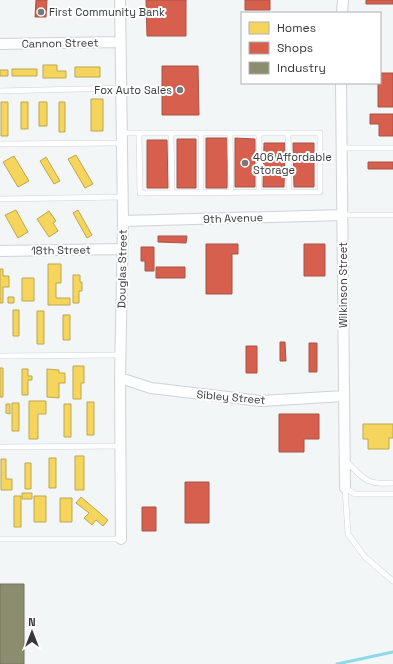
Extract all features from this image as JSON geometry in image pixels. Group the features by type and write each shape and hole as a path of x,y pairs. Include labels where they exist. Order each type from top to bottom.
{"street":[{"name":"Douglas Street","path":"120,0 123,221 120,378 121,539"},
{"path":"342,12 343,0"},
{"name":"Cannon Street","path":"0,44 120,42"},
{"name":"Wilkinson Street","path":"341,84 345,488"},
{"name":"9th Avenue","path":"123,221 343,215"},
{"name":"18th Street","path":"0,251 122,249"},
{"name":"Sibley Street","path":"120,378 151,388 261,401 344,396"}],"lane":[{"path":"0,91 121,88"},
{"path":"0,144 122,138 139,133 320,133 320,192 140,193 139,133"},
{"path":"171,133 172,193"},
{"path":"200,133 200,193"},
{"path":"230,133 231,193"},
{"path":"259,133 259,192"},
{"path":"288,133 289,192"},
{"path":"342,148 393,148"},
{"path":"0,198 122,197"},
{"path":"343,215 393,215"},
{"path":"0,356 121,355"},
{"path":"0,448 121,446"},
{"path":"345,459 366,481 378,484 393,483"},
{"path":"345,488 355,494 393,494"},
{"path":"345,488 348,534 365,557 393,581"},
{"path":"0,539 121,539"}],"building: Homes":[{"path":"43,65 57,65 57,71 66,71 66,78 43,78"},
{"path":"75,67 100,67 100,77 75,77"},
{"path":"12,69 37,69 37,76 12,76"},
{"path":"0,70 8,70 8,76 0,76"},
{"path":"91,99 103,99 103,131 91,131"},
{"path":"1,102 8,102 8,136 1,136"},
{"path":"21,102 28,102 28,129 21,129"},
{"path":"39,102 47,102 47,126 39,126"},
{"path":"59,102 65,102 65,132 59,132"},
{"path":"76,155 93,184 85,188 68,159"},
{"path":"14,156 29,181 18,187 3,162"},
{"path":"46,157 60,181 54,184 40,161"},
{"path":"16,210 28,232 18,238 5,215"},
{"path":"78,210 92,235 87,238 73,213"},
{"path":"49,211 56,221 53,223 58,231 49,237 37,219"},
{"path":"48,264 61,264 61,283 56,283 56,298 70,298 70,305 48,305"},
{"path":"0,269 3,269 3,276 9,276 9,287 3,287 3,303 0,303"},
{"path":"73,275 80,275 80,282 82,282 82,291 79,291 79,303 73,303"},
{"path":"22,278 34,278 34,301 22,301"},
{"path":"8,297 14,297 14,303 8,303"},
{"path":"13,310 19,310 19,336 13,336"},
{"path":"37,311 44,311 44,344 37,344"},
{"path":"63,315 70,315 70,340 63,340"},
{"path":"73,366 84,366 84,383 81,383 81,399 73,399"},
{"path":"0,368 3,368 3,397 0,397"},
{"path":"22,369 28,369 28,376 32,376 32,380 28,380 28,395 22,395"},
{"path":"47,369 59,370 59,373 65,373 65,383 59,383 59,398 47,397"},
{"path":"29,401 46,401 46,414 38,414 38,439 29,439"},
{"path":"87,402 94,402 94,435 87,435"},
{"path":"12,403 19,403 19,431 12,431"},
{"path":"6,404 10,404 10,414 6,413"},
{"path":"64,404 71,404 71,437 64,437"},
{"path":"363,424 393,424 393,438 389,438 389,449 368,449 368,439 363,439"},
{"path":"75,456 84,456 84,490 75,490"},
{"path":"49,458 56,458 56,488 49,488"},
{"path":"1,459 6,459 6,479 12,479 12,490 1,490"},
{"path":"25,463 31,463 31,489 25,489"},
{"path":"22,493 32,493 32,499 22,499"},
{"path":"14,496 21,496 21,527 14,527"},
{"path":"34,496 46,496 46,522 34,522"},
{"path":"81,497 108,520 103,526 96,520 92,525 84,518 89,513 76,503"},
{"path":"60,498 72,498 72,522 60,522"}],"building: Shops":[{"name":"First Community Bank","path":"36,0 47,0 46,17 35,17"},
{"path":"146,0 186,0 186,36 147,36"},
{"path":"245,0 270,0 270,10 245,10"},
{"path":"366,0 393,0 393,4 366,4"},
{"name":"Fox Auto Sales","path":"162,66 198,66 199,115 162,115"},
{"path":"381,73 393,73 393,107 378,107 378,84 381,84"},
{"path":"370,114 393,114 393,136 379,136 379,124 370,124"},
{"path":"206,138 228,138 227,188 206,188"},
{"name":"406 Affordable Storage","path":"235,138 255,139 255,187 235,187"},
{"path":"177,139 196,139 196,188 177,188"},
{"path":"147,140 167,140 168,188 147,188"},
{"path":"264,143 285,143 284,187 263,187"},
{"path":"293,143 314,143 314,187 294,187"},
{"path":"368,162 393,162 393,169 368,169"},
{"path":"158,236 187,236 186,243 158,242"},
{"path":"206,244 238,244 238,254 232,254 232,294 206,294"},
{"path":"304,244 325,244 325,276 304,276"},
{"path":"141,247 154,247 154,271 145,271 145,261 141,261"},
{"path":"156,267 185,267 185,278 156,278"},
{"path":"280,342 285,342 286,361 280,361"},
{"path":"309,343 317,343 317,372 309,372"},
{"path":"246,346 257,346 257,373 246,373"},
{"path":"279,414 319,414 319,439 304,439 304,452 279,452"},
{"path":"185,482 209,482 209,523 185,523"},
{"path":"142,507 156,507 156,531 142,531"}],"building: Industry":[{"path":"0,584 24,584 24,664 0,664"}],"waterway":[{"path":"337,664 393,652"}],"place":[{"name":"First Community Bank","path":"41,12"},
{"name":"Fox Auto Sales","path":"180,90"},
{"name":"406 Affordable Storage","path":"245,163"}]}
